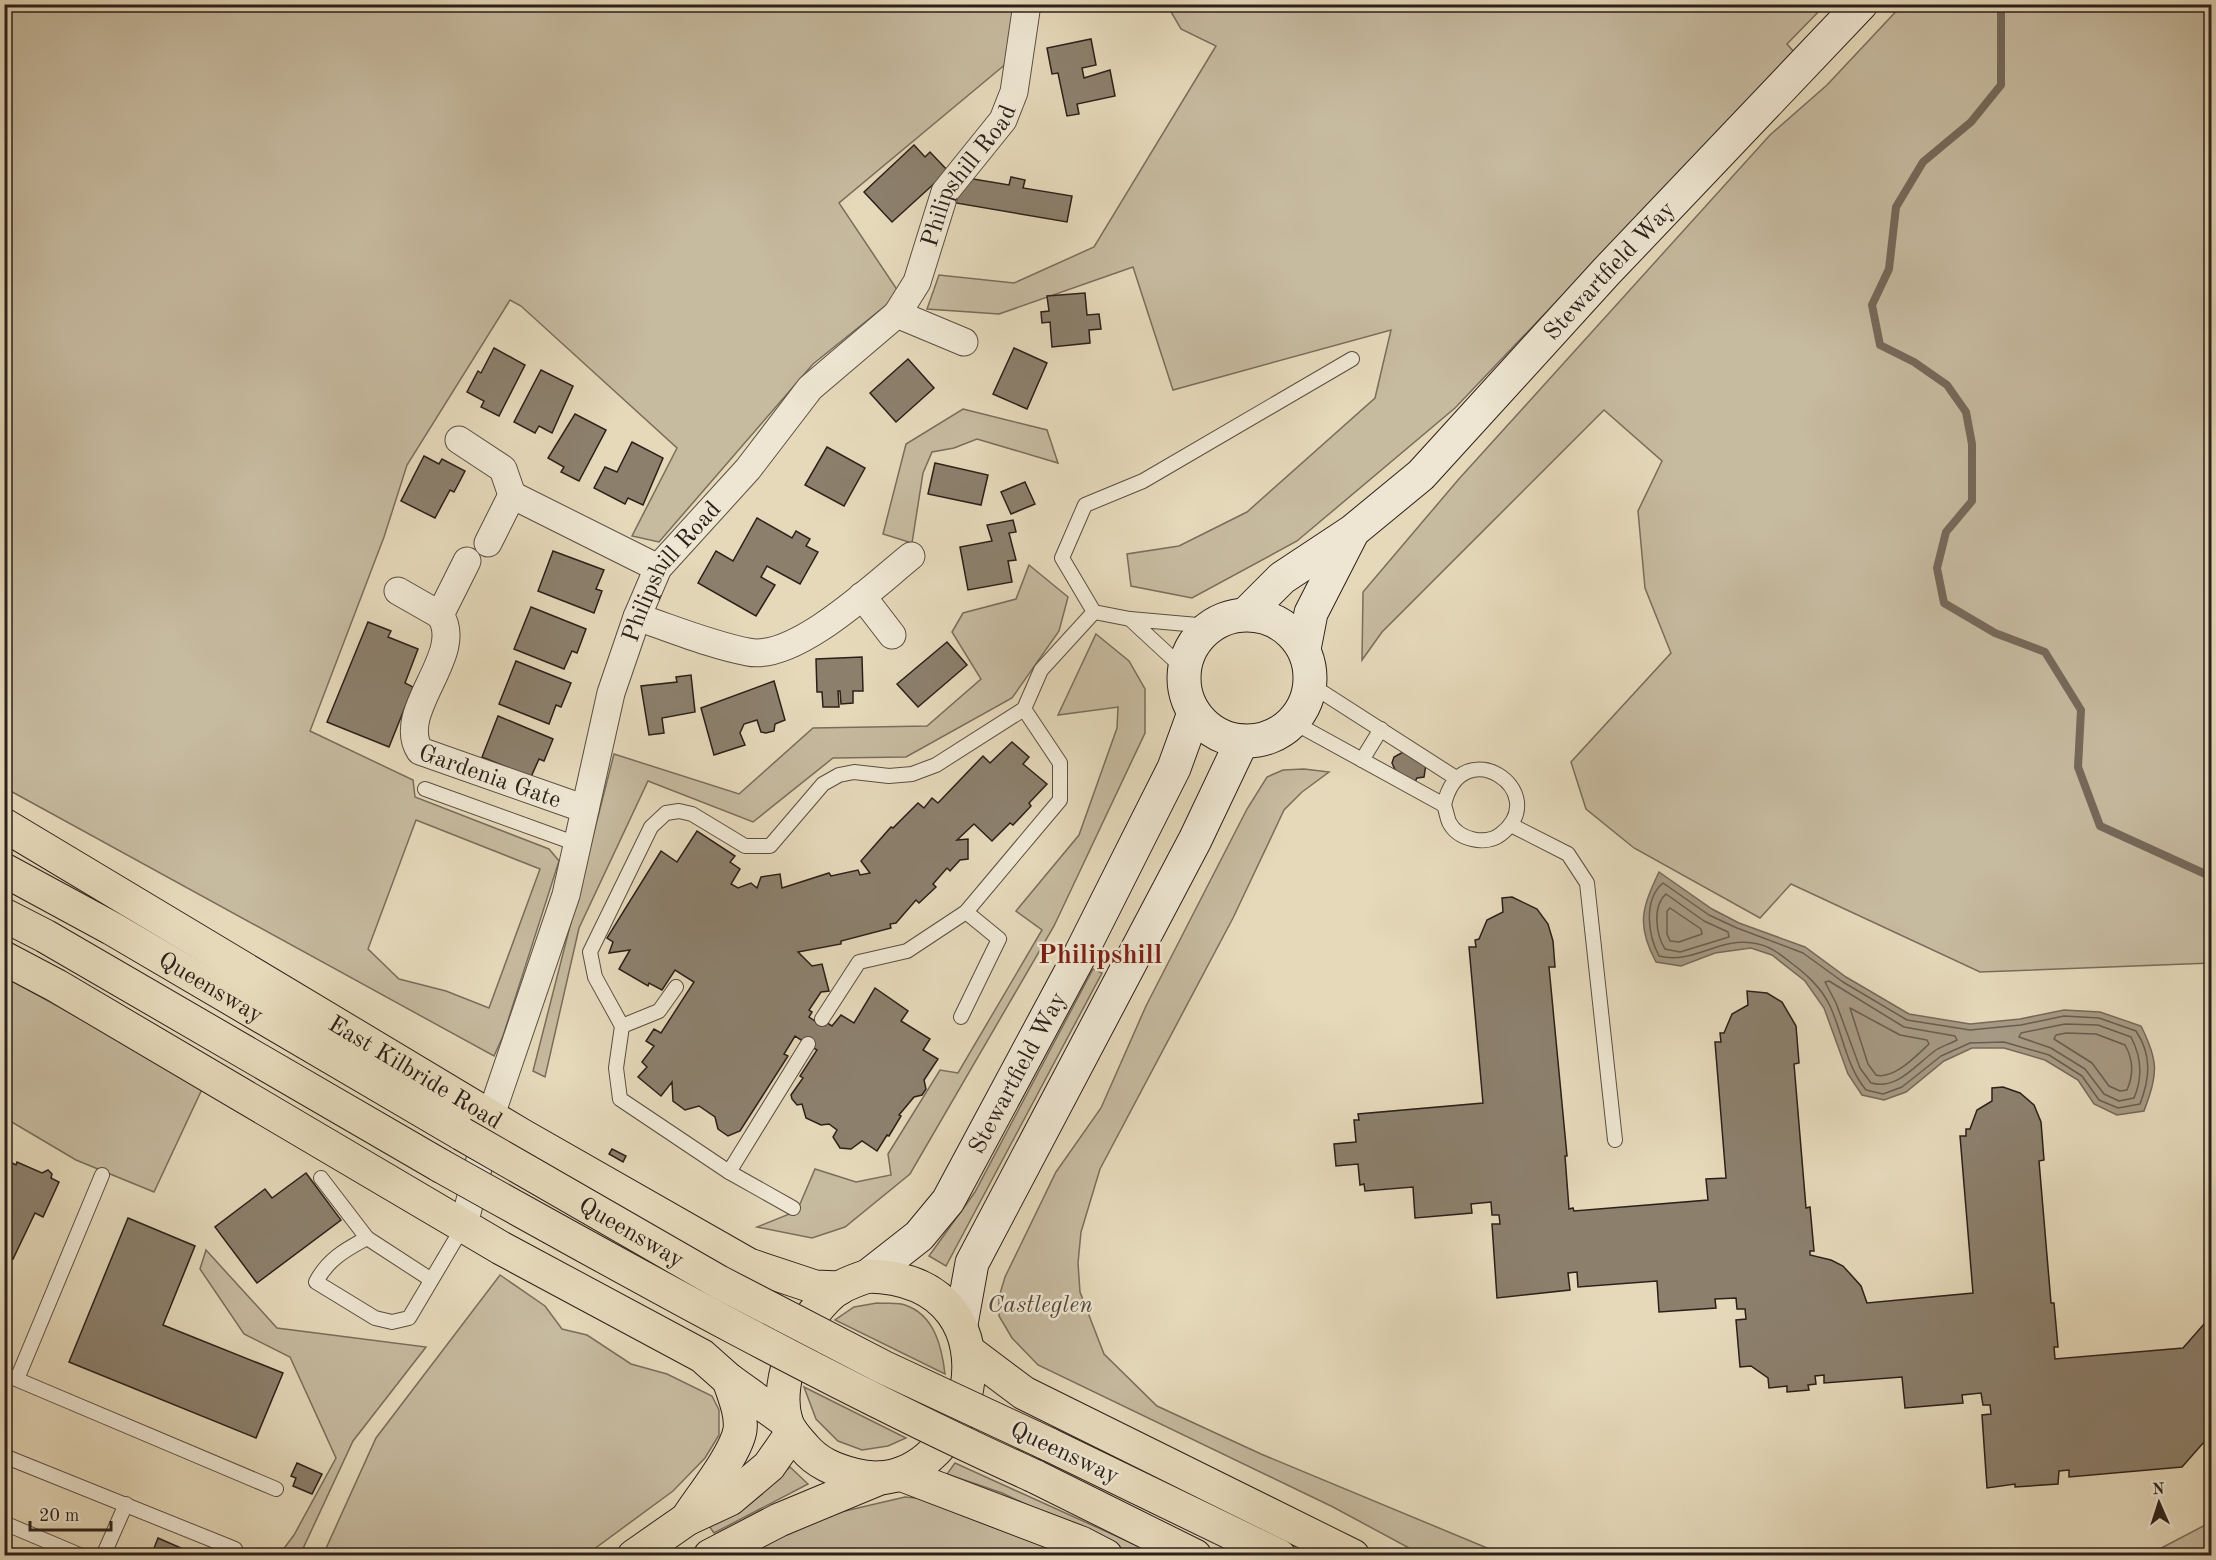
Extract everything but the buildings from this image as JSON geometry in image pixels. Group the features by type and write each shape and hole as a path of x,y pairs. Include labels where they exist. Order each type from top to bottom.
{"main road":[{"name":"East Kilbride Road","path":"4,825 521,1135 749,1265 815,1287 854,1282"},
{"name":"Queensway","path":"4,870 111,928 719,1282 951,1400 1048,1444 1279,1556"},
{"name":"Queensway","path":"4,915 685,1303 935,1431 1034,1476 1194,1556"},
{"path":"4,958 57,986 464,1225 702,1356 789,1427 809,1453 838,1471 860,1477 891,1476 1081,1543 1106,1556"},
{"path":"634,1556 687,1519 730,1499 769,1466 789,1427 783,1404 785,1384 797,1342 810,1317 854,1282 911,1281 934,1292 964,1337 969,1380 964,1403 952,1428 937,1450 921,1465 779,1520 710,1556"},
{"name":"Queensway","path":"964,1337 1023,1393 1353,1556"},
{"path":"687,1519 726,1461 738,1438 738,1408 729,1380"}],"street":[{"name":"Philipshill Road","path":"464,1225 491,1115 566,895 611,693 637,617 658,568 748,469 810,388 897,314 917,282 945,192 1003,120 1014,92 1027,4"},
{"name":"Stewartfield Way","path":"1246,614 1282,578 1353,531 1421,475 1606,272 1861,4"},
{"path":"897,314 964,342"},
{"path":"459,440 503,468 512,495 658,568"},
{"path":"488,543 512,495"},
{"name":"Stewartfield Way","path":"1304,648 1311,614 1353,531"},
{"path":"637,617 749,653 775,652 824,625 911,556"},
{"path":"398,591 440,615 467,561"},
{"path":"862,596 892,635"},
{"path":"1246,614 1263,616 1280,623 1294,634 1304,648 1310,666 1311,685 1305,705 1293,723 1278,734 1260,740 1242,741 1223,736 1207,727 1194,713 1187,699 1184,669 1188,652 1209,626 1227,617 1246,614"},
{"name":"Gardenia Gate","path":"440,615 447,625 445,643 415,722 415,743 420,751 585,809"},
{"name":"Stewartfield Way","path":"854,1282 919,1236 948,1201 1097,922 1174,768 1194,713"},
{"name":"Stewartfield Way","path":"964,1337 972,1263 1195,840 1242,741"}],"lane":[{"path":"1209,626 1130,619 1094,612 1062,558 1084,505 1143,481 1352,359"},
{"path":"793,1208 729,1172 620,1100 616,1068 622,1026 595,977 590,952 651,827 666,813 679,811 692,814 745,846 770,846 823,784 839,775 854,772 889,776 912,774 936,765 1024,709 1041,670 1094,612"},
{"path":"1130,619 1184,669"},
{"path":"1311,685 1456,778"},
{"path":"822,1019 859,962 908,951 966,912 1060,800 1059,763 1024,709"},
{"path":"1293,723 1444,805"},
{"path":"1362,760 1381,729"},
{"path":"1488,769 1503,776 1512,786 1517,799 1516,812 1511,825 1499,836 1483,841 1466,838 1450,825 1444,805 1448,790 1456,778 1471,770 1488,769"},
{"path":"425,789 577,844"},
{"path":"1511,825 1568,854 1587,883 1615,1140"},
{"path":"961,1017 999,939 966,912"},
{"path":"622,1026 659,1011 676,987"},
{"path":"729,1172 808,1044"},
{"path":"102,1175 11,1376 276,1490"},
{"path":"321,1178 367,1238 430,1279"},
{"path":"367,1238 336,1255 324,1267 316,1282 375,1318 392,1322 409,1318 464,1225"},
{"path":"4,1456 235,1549"},
{"path":"103,1556 126,1504"},
{"path":"4,1523 82,1556"}],"green space":[{"path":"4,5 1016,5 1013,58 839,203 900,294 813,364 659,542 632,536 677,448 521,306 510,300 407,465 384,537 310,731 413,780 415,797 549,849 559,861 503,1036 494,1056 5,788","holes":["416,820 540,869 489,1008 446,991 399,979 368,949"]},
{"path":"1167,5 1825,5 1787,44 1794,52 1455,408 1297,541 1192,598 1131,586 1127,554 1179,546 1247,512 1375,398 1391,330 1173,390 1133,267 999,314 927,309 939,275 1014,283 1094,247 1216,46 1181,29"},
{"path":"1902,5 2211,5 2211,963 1980,972 1791,884 1760,918 1634,848 1586,809 1571,762 1671,653 1645,588 1638,511 1662,461 1604,410 1382,632 1362,660 1363,592 1458,480 1770,135 1827,85"},
{"path":"963,409 1047,430 1058,463 977,439 954,448 932,452 923,473 912,543 883,534 906,444"},
{"path":"1029,565 1068,597 1059,631 1012,698 906,757 833,758 753,822 648,781 579,928 545,1077 533,1071 614,754 739,794 813,728 927,726 981,679 952,632 963,613 1016,599"},
{"path":"1096,634 1129,661 1145,689 1145,733 1054,926 910,1174 845,1227 812,1238 757,1227 797,1211 815,1169 856,1182 891,1175 888,1154 940,1070 958,1073 1042,930 1016,911 1079,835 1117,728 1118,707 1058,715"},
{"name":"Castleglen","path":"1304,769 1329,772 1302,792 1284,810 1233,918 1100,1169 1081,1232 1078,1263 1080,1292 1104,1354 1157,1406 1261,1454 1504,1555 1422,1555 1333,1507 1038,1365 1012,1338 999,1316 999,1297 1005,1277 1056,1172 1101,1108 1146,1006 1247,809 1267,777 1283,770"},
{"path":"1093,969 1102,973 946,1266 929,1256 975,1192"},
{"path":"5,977 203,1087 154,1192 76,1160 5,1118"},
{"path":"206,1250 277,1328 426,1347 353,1441 300,1555 279,1555 294,1535 336,1458 290,1357 244,1334 200,1269"},
{"path":"500,1275 545,1306 562,1329 587,1335 631,1364 667,1374 712,1396 719,1410 719,1435 705,1458 673,1491 586,1555 323,1555 376,1438"},
{"path":"877,1303 902,1304 923,1316 930,1324 939,1343 945,1374 835,1320 854,1307"},
{"path":"804,1387 906,1438 888,1446 862,1450 838,1441 816,1419"},
{"path":"955,1463 1158,1555 1133,1555 1002,1493 947,1474"},
{"path":"790,1467 808,1484 714,1533 709,1526 760,1494"},
{"path":"905,1497 925,1499 965,1510 1062,1555 740,1556 828,1515"},
{"path":"2211,1522 2211,1555 2148,1555"}],"water":[{"path":"1659,872 1712,909 1739,923 1805,947 1846,977 1909,1014 1970,1024 2020,1019 2064,1010 2100,1012 2141,1026 2154,1059 2154,1077 2144,1111 2117,1115 2094,1104 2078,1080 2045,1060 2004,1048 1972,1048 1944,1061 1906,1092 1884,1100 1862,1095 1848,1074 1824,1008 1805,981 1772,955 1751,948 1715,953 1681,966 1656,962 1646,937 1644,917 1645,907"}],"waterway":[{"path":"2001,4 2001,85 1971,122 1923,162 1896,207 1889,269 1872,305 1880,345 1914,362 1947,385 1966,412 1972,444 1972,501 1946,532 1937,568 1944,603 1995,633 2045,652 2081,710 2078,767 2100,826 2212,877"}],"district":[{"name":"Philipshill","path":"1100,954"}]}
